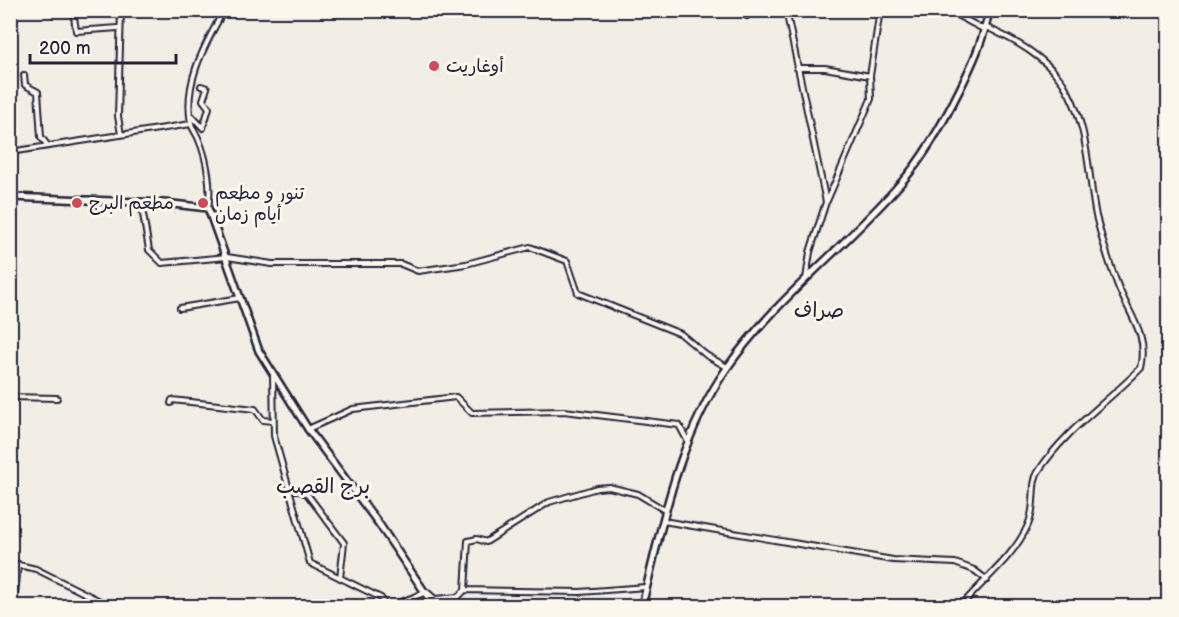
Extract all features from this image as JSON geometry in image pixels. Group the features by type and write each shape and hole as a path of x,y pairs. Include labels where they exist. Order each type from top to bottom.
{"main road":[{"path":"642,606 663,521 687,440 711,393 756,331 902,182 943,123 972,66 989,10"},
{"path":"10,196 202,205 208,208 259,349 273,375 308,429 427,592 434,606"}],"street":[{"path":"73,10 76,31 118,28"},
{"path":"121,10 118,28 118,116 121,135"},
{"path":"208,208 210,189 200,141 191,124 191,80 205,45 224,10"},
{"path":"743,10 747,16"},
{"path":"786,10 826,202"},
{"path":"806,281 810,252 826,202 871,99 870,76 880,10"},
{"path":"947,10 1031,51 1052,69 1074,103 1081,120 1096,215 1108,260 1121,294 1137,322 1144,357 1142,368 1087,415 1040,469 1034,481 1035,501 1028,527 987,580 961,606"},
{"path":"797,68 825,68 870,76"},
{"path":"24,75 25,85 38,92 42,137 48,146"},
{"path":"191,116 203,128 209,108 203,100 207,88 201,86"},
{"path":"10,152 191,124"},
{"path":"141,202 149,250 162,263 227,257 272,264 401,264 418,272 466,264 530,247 567,261 578,294 681,334 706,355 727,368"},
{"path":"180,308 241,298"},
{"path":"273,375 274,436 291,488 310,563 381,598 385,606"},
{"path":"10,397 57,398"},
{"path":"308,429 353,409 456,397 472,413 564,411 664,422 679,425 687,440"},
{"path":"171,403 172,400 255,409 263,420 273,421"},
{"path":"390,606 427,592 435,599 458,597 465,590 468,541 477,538 486,542 549,502 609,487 638,494 666,511"},
{"path":"291,488 308,494 344,543 340,579"},
{"path":"663,521 893,560 955,563 974,570 987,580"},
{"path":"10,563 36,569 110,606"},
{"path":"14,606 13,594 18,564"},
{"path":"465,590 580,591 647,587"}],"place":[{"name":"أوغاريت","path":"434,66"},
{"name":"مطعم البرج","path":"77,203"},
{"name":"تنور و مطعم أيام زمان","path":"203,203"}],"district":[{"name":"صراف","path":"819,310"},
{"name":"برج القصب","path":"323,486"}]}
